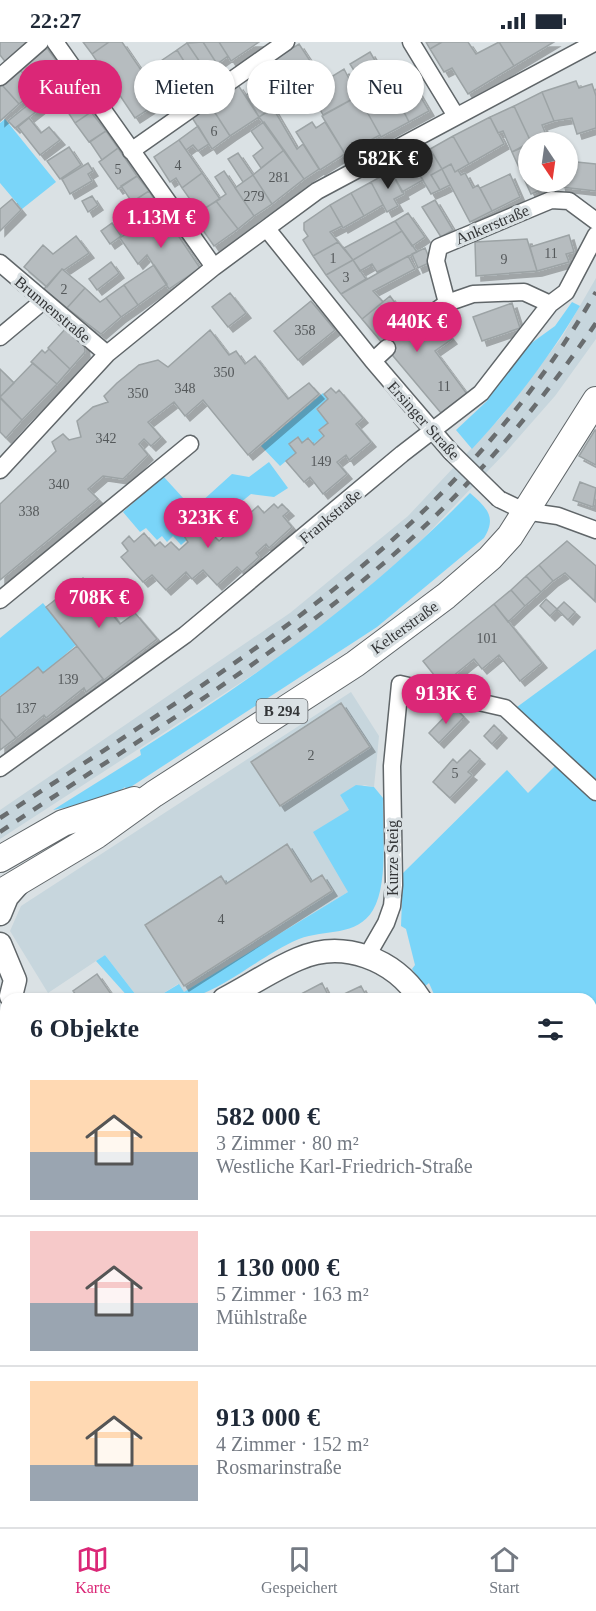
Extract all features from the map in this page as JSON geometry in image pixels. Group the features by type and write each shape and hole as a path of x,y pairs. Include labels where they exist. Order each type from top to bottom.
{"main road":[{"name":"Kelterstraße","path":"11,887 97,835 154,794 355,664 415,620 490,558 510,536 596,400"},
{"name":"Kelterstraße","path":"0,859 63,823 154,794"},
{"path":"0,914 11,887"},
{"path":"0,945 15,980 8,993"},
{"path":"235,993 290,963 314,953 338,951 367,956 396,972 415,993"}],"street":[{"path":"0,78 40,42"},
{"path":"55,42 214,267"},
{"path":"131,151 286,42"},
{"path":"411,42 456,116"},
{"path":"0,470 107,354 214,267 317,191 596,42"},
{"name":"Ankerstraße","path":"447,303 436,261 439,246 551,200 569,201 596,221"},
{"name":"Ersinger Straße","path":"267,229 373,361 451,452 500,499 524,511 558,516 596,530"},
{"path":"413,327 447,303 473,294 524,292 550,304 566,292 596,235"},
{"name":"Brunnenstraße","path":"0,264 107,354"},
{"path":"0,337 43,301"},
{"name":"Frankstraße","path":"0,768 185,634 481,393 550,304"},
{"path":"373,361 387,348"},
{"path":"0,600 190,444"},
{"name":"Kurze Steig","path":"367,956 386,923 392,906 394,885 392,766 400,684 505,708 596,792"}],"shaded area":[{"path":"5,119 56,182 22,209 0,183 0,123"},
{"path":"596,278 596,339 555,396 505,453 414,548 347,606 274,661 0,839 0,810 290,613 408,516 501,417 562,337"},
{"path":"572,302 580,306 556,344 516,398 472,449 456,430 487,401 519,352 555,326"},
{"path":"323,393 328,400 316,409 328,423 318,430 323,436 314,444 309,438 302,443 297,437 289,444 296,453 280,466 261,446"},
{"path":"269,462 288,488 274,497 251,494 240,503 229,501 219,511 219,521 212,526 195,524 190,512 232,474 249,477"},
{"path":"163,476 184,499 194,524 185,531 190,537 181,545 173,536 167,542 162,536 157,540 146,528 140,532 123,512"},
{"path":"470,493 485,508 490,518 488,531 484,538 377,627 126,790 125,787 108,799 53,810 141,755 140,750 229,692 312,632 392,566"},
{"path":"43,603 76,645 44,673 38,667 0,696 0,638"},
{"path":"596,649 596,783 517,707"},
{"path":"351,692 379,736 374,787 364,785 340,795 349,810 348,892 184,992 178,984 164,993 134,993 105,955 48,993 10,931 21,906"},
{"path":"556,765 596,799 596,993 433,993 429,983 424,987 412,969 415,965 406,929 401,926 403,873 507,770 528,793"},
{"path":"356,785 374,787 383,798 384,856 381,886 373,910 366,919 358,925 340,931 299,939 205,993 164,993 179,984 184,992 348,892 313,832 349,810 340,795"},
{"path":"105,955 134,993 125,993 96,961"}],"building":[{"path":"0,42 31,42 7,64 0,55"},
{"path":"83,42 109,42 92,54"},
{"path":"109,42 122,42 134,60 134,114 141,114 135,118 122,99 122,60 96,60 92,54"},
{"path":"203,42 214,60 199,60 187,43"},
{"path":"203,42 219,42 228,56 222,60 214,60"},
{"path":"219,42 259,42 232,60"},
{"path":"426,42 442,42 430,49"},
{"path":"442,42 468,42 476,54 499,42 514,66 468,94 452,68 444,72 430,49"},
{"path":"499,42 554,42 514,66"},
{"path":"187,43 199,60 183,60 177,50"},
{"path":"299,44 309,60 273,60"},
{"path":"47,48 56,60 32,60"},
{"path":"177,50 183,60 162,60"},
{"path":"370,52 375,60 357,60"},
{"path":"344,69 347,75 347,102 335,108 335,75"},
{"path":"18,72 18,103 2,85"},
{"path":"576,81 579,88 592,84 596,96 596,128 578,134 572,118 554,121 542,92"},
{"path":"2,85 18,105 0,121 0,87"},
{"path":"238,85 247,99 247,114 257,114 259,117 230,136 216,114 235,114 235,87"},
{"path":"542,92 554,121 542,125 545,132 526,132 514,106"},
{"path":"347,102 347,114 368,114 380,135 345,154 322,116 335,114 335,109"},
{"path":"424,102 429,111 424,114"},
{"path":"514,106 526,132 518,132 518,149 512,152 503,131 498,133 490,117"},
{"path":"18,113 33,114 15,128 8,121"},
{"path":"69,114 88,114 75,123"},
{"path":"88,114 93,114 106,131 89,142 75,123"},
{"path":"216,114 230,136 212,149 191,116"},
{"path":"264,114 277,114 297,149 303,144 319,169 304,179 259,117"},
{"path":"368,114 405,114 409,122 381,137"},
{"path":"405,114 424,114 409,122"},
{"path":"490,117 504,144 469,164 453,136"},
{"path":"29,118 41,133 49,127 60,140 40,155 18,127"},
{"path":"264,122 284,150 261,168 253,156 263,148 251,131"},
{"path":"312,122 316,128 325,122 345,154 320,170 296,132"},
{"path":"198,126 209,144 198,151 193,145 186,150 179,140"},
{"path":"106,131 118,148 102,160 90,142"},
{"path":"453,136 469,164 455,172 451,164 442,169 430,149"},
{"path":"179,140 202,173 182,188 176,178 170,182 154,157"},
{"path":"69,147 81,165 60,179 47,161"},
{"path":"118,148 137,176 118,189 99,162"},
{"path":"430,149 442,169 431,175 440,190 431,194 411,160"},
{"path":"518,149 518,165 512,152"},
{"path":"284,150 304,179 272,204 253,175"},
{"path":"238,153 253,175 243,182 228,159"},
{"path":"411,160 423,180 402,192 391,171"},
{"path":"578,162 596,164 596,191 578,189"},
{"path":"88,163 93,171 88,174 92,181 70,194 62,179"},
{"path":"451,164 455,172 458,170 461,175 465,173 473,188 478,185 492,211 470,222 442,169"},
{"path":"442,169 450,185 440,190 431,175"},
{"path":"224,171 254,216 238,229 216,201 226,194 215,177"},
{"path":"391,171 404,194 394,199 398,206 387,212 371,182"},
{"path":"202,173 220,199 199,212 182,188"},
{"path":"510,174 520,197 492,211 480,188"},
{"path":"253,175 272,204 254,216 235,188"},
{"path":"137,176 149,191 132,202 121,186"},
{"path":"371,182 383,205 364,216 351,193"},
{"path":"149,191 161,210 140,225 133,213 136,210 131,203"},
{"path":"351,193 364,216 343,228 330,205"},
{"path":"92,196 98,205 88,212 82,201"},
{"path":"12,199 21,210 0,231 0,209"},
{"path":"435,200 453,230 441,237 422,207"},
{"path":"216,201 238,229 214,246 193,216"},
{"path":"330,205 342,226 330,232 338,242 313,256 303,240 308,236 304,230 304,223"},
{"path":"161,210 200,268 169,289 147,255 138,264 120,238"},
{"path":"408,213 425,237 412,246 395,221"},
{"path":"395,221 402,231 353,260 344,248"},
{"path":"112,223 121,236 110,244 101,231"},
{"path":"402,231 417,252 377,272 372,264 360,271 353,260"},
{"path":"569,235 574,252 566,254 569,262 537,271 530,247"},
{"path":"76,236 89,253 64,270 62,269 47,287 24,267 43,245 53,254"},
{"path":"527,239 537,271 476,276 475,242"},
{"path":"338,242 353,260 326,275 313,256"},
{"path":"425,248 431,262 418,268 412,254"},
{"path":"408,256 415,269 373,291 383,302 362,319 341,294"},
{"path":"353,260 366,279 341,294 326,275"},
{"path":"111,262 119,273 97,290 89,279"},
{"path":"154,265 167,284 138,305 124,285"},
{"path":"62,269 85,288 67,308 44,289"},
{"path":"124,285 138,305 121,317 106,298"},
{"path":"85,288 100,302 106,298 121,317 101,334 67,308"},
{"path":"230,293 246,313 228,327 212,307"},
{"path":"390,296 419,335 438,321 452,339 435,351 467,394 441,413 362,319"},
{"path":"311,301 335,330 298,360 274,331"},
{"path":"512,303 520,328 482,341 473,317"},
{"path":"67,327 84,342 85,352 70,369 48,348"},
{"path":"210,330 229,355 236,351 245,364 255,356 288,399 309,383 319,394 248,455 203,400 185,416 174,402 148,422 161,437 151,446 144,439 139,444 148,455 123,479 103,476 88,489 98,499 0,580 0,504 56,451 52,442 63,434 69,440 81,437 77,421 93,407 108,402 104,396 117,383 139,365 158,360 168,367"},
{"path":"49,349 70,369 57,384 31,362 42,350 45,353"},
{"path":"33,363 57,384 22,420 0,397"},
{"path":"0,369 14,383 1,396 0,395"},
{"path":"331,388 336,393 339,390 363,418 356,424 371,442 349,460 346,455 337,462 347,474 323,494 310,477 304,482 286,461 296,453 289,444 298,437 302,443 308,438 314,445 324,436 319,430 328,423 317,409 328,399 324,394"},
{"path":"0,398 22,420 6,438 0,432"},
{"path":"596,430 596,465 579,456"},
{"path":"580,482 596,488 593,507 573,500"},
{"path":"274,504 278,508 282,504 289,511 283,516 292,527 269,548 266,544 256,553 259,557 242,572 237,567 217,585 203,570 192,579 186,572 166,590 152,575 143,582 121,557 128,551 122,543 129,536 134,542 144,533 155,546 160,542 165,547 171,542 179,550 188,542 184,536 191,530 196,536 202,531 209,539 213,535 219,541 239,523 234,517 242,510 247,516 258,506 264,513"},
{"path":"567,541 596,566 595,601 565,573 553,581 539,565"},
{"path":"539,565 553,581 541,592 526,576"},
{"path":"526,576 541,592 525,606 511,590"},
{"path":"83,578 120,624 135,613 157,639 104,680 46,607"},
{"path":"511,590 525,606 508,622 494,604"},
{"path":"546,599 557,609 550,616 540,606"},
{"path":"564,602 575,612 568,620 557,609"},
{"path":"494,604 542,663 520,681 499,655 482,669 474,659 442,685 423,661"},
{"path":"77,646 103,679 86,692 84,688 46,718 44,715 16,738 0,718 0,697 38,667 43,673"},
{"path":"341,703 370,747 280,806 251,762"},
{"path":"454,707 464,717 439,743 429,733"},
{"path":"0,718 16,738 0,750"},
{"path":"494,725 502,733 492,744 484,736"},
{"path":"470,750 480,759 468,772 472,775 450,798 433,782 453,759 457,763"},
{"path":"287,844 311,882 322,875 332,891 184,986 145,925 221,876 226,884"},
{"path":"97,974 110,993 74,993 73,991"},
{"path":"322,983 327,993 303,993"},
{"path":"361,986 365,993 346,993"}],"tunnel":[{"path":"387,348 413,327"}],"railway":[{"path":"0,818 248,653 297,618 389,543 448,487 503,426 552,361 596,292"},
{"path":"0,832 140,741 278,646 399,550 490,459 545,392 596,323"}]}
